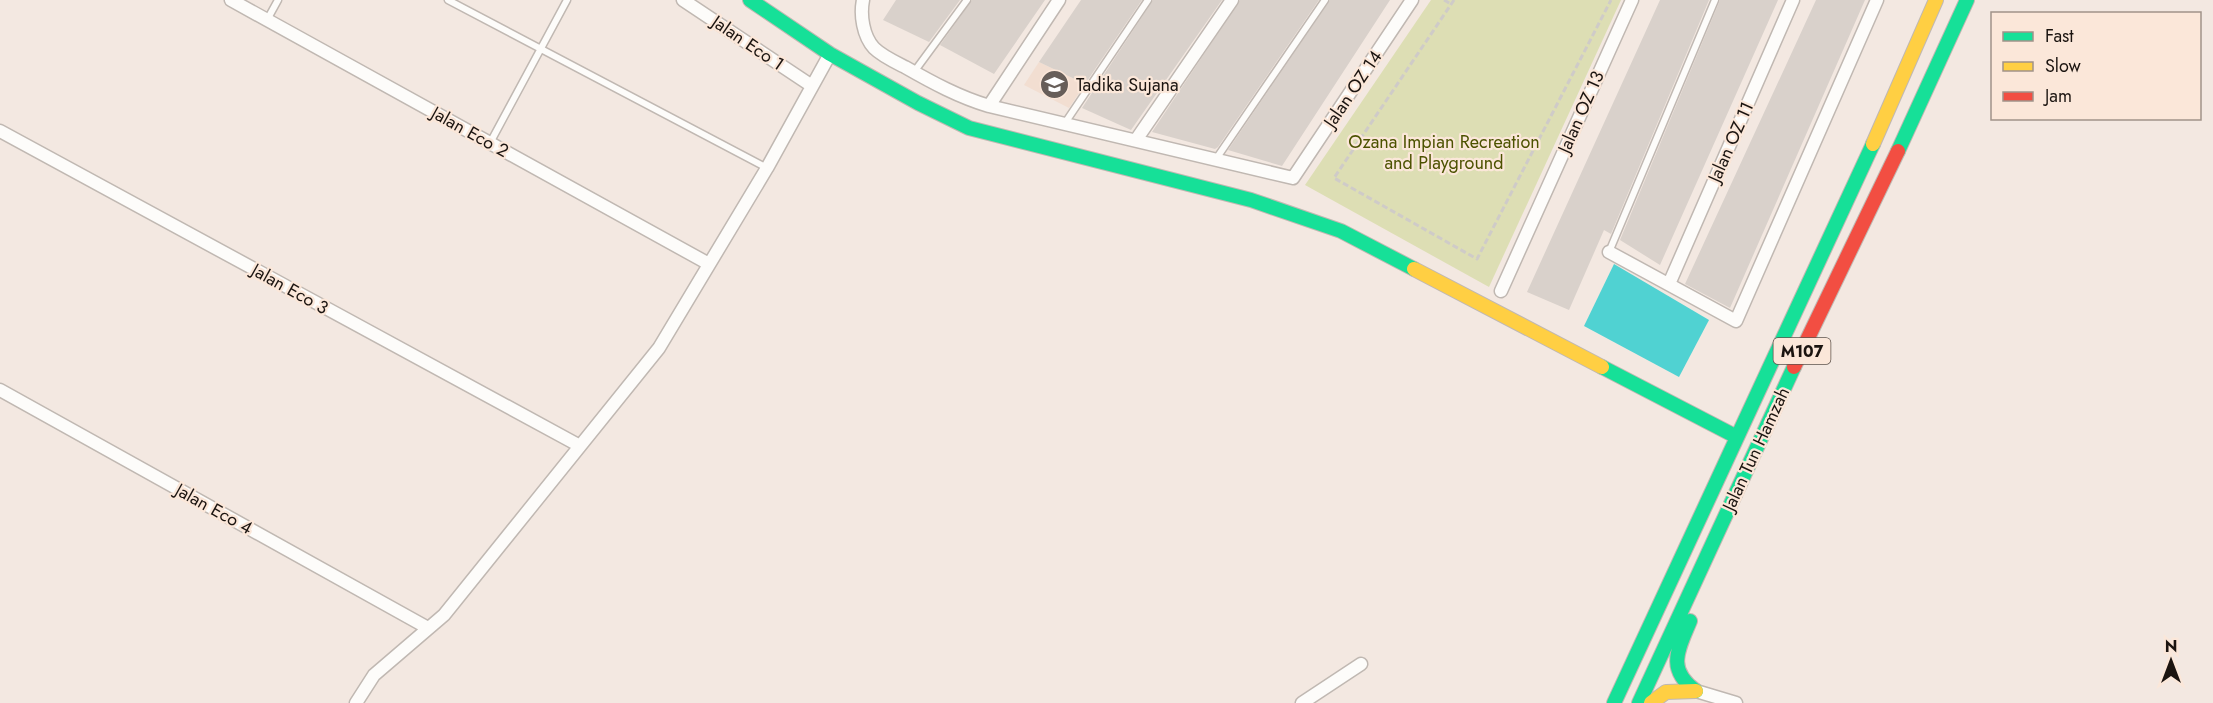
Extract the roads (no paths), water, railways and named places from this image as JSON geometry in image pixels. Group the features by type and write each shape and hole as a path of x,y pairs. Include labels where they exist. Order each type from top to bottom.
{"main road":[{"path":"750,0 830,54 918,103 969,128 1251,200 1341,231 1737,436"},
{"name":"Jalan Tun Hamzah","path":"1614,703 1903,79 1936,0"},
{"name":"Jalan Tun Hamzah","path":"1639,703 1746,469 1967,0"},
{"path":"1696,691 1678,675 1676,657 1715,560 1746,469"},
{"path":"1651,703 1661,693 1675,690 1696,691"}],"street":[{"name":"Jalan Eco 2","path":"231,0 709,264"},
{"name":"Jalan Eco 1","path":"683,0 813,86"},
{"path":"863,0 861,18 872,46 884,56 949,92 988,106 1216,159"},
{"path":"988,106 1059,0"},
{"path":"1136,140 1232,0"},
{"name":"Jalan OZ 14","path":"1216,159 1293,178 1412,0"},
{"name":"Jalan OZ 13","path":"1501,291 1632,0"},
{"name":"Jalan OZ 11","path":"1669,284 1793,0"},
{"path":"1609,252 1736,321 1877,0"},
{"path":"356,703 374,675 444,615 659,348 767,168 830,54"},
{"name":"Jalan Eco 3","path":"0,131 579,446"},
{"name":"Jalan Eco 4","path":"0,390 428,628"},
{"path":"1302,703 1361,664"},
{"path":"1696,691 1736,703"}],"lane":[{"path":"267,20 278,0"},
{"path":"448,0 767,168"},
{"path":"490,143 567,0"},
{"path":"914,72 966,0"},
{"path":"1065,124 1148,0"},
{"path":"1216,159 1324,0"},
{"path":"1609,252 1715,0"}],"water":[{"path":"1614,264 1709,320 1679,377 1584,326"}],"place":[{"name":"Tadika Sujana","path":"1055,85"}],"park label":[{"name":"Ozana Impian Recreation and Playground","path":"1444,152"}]}
